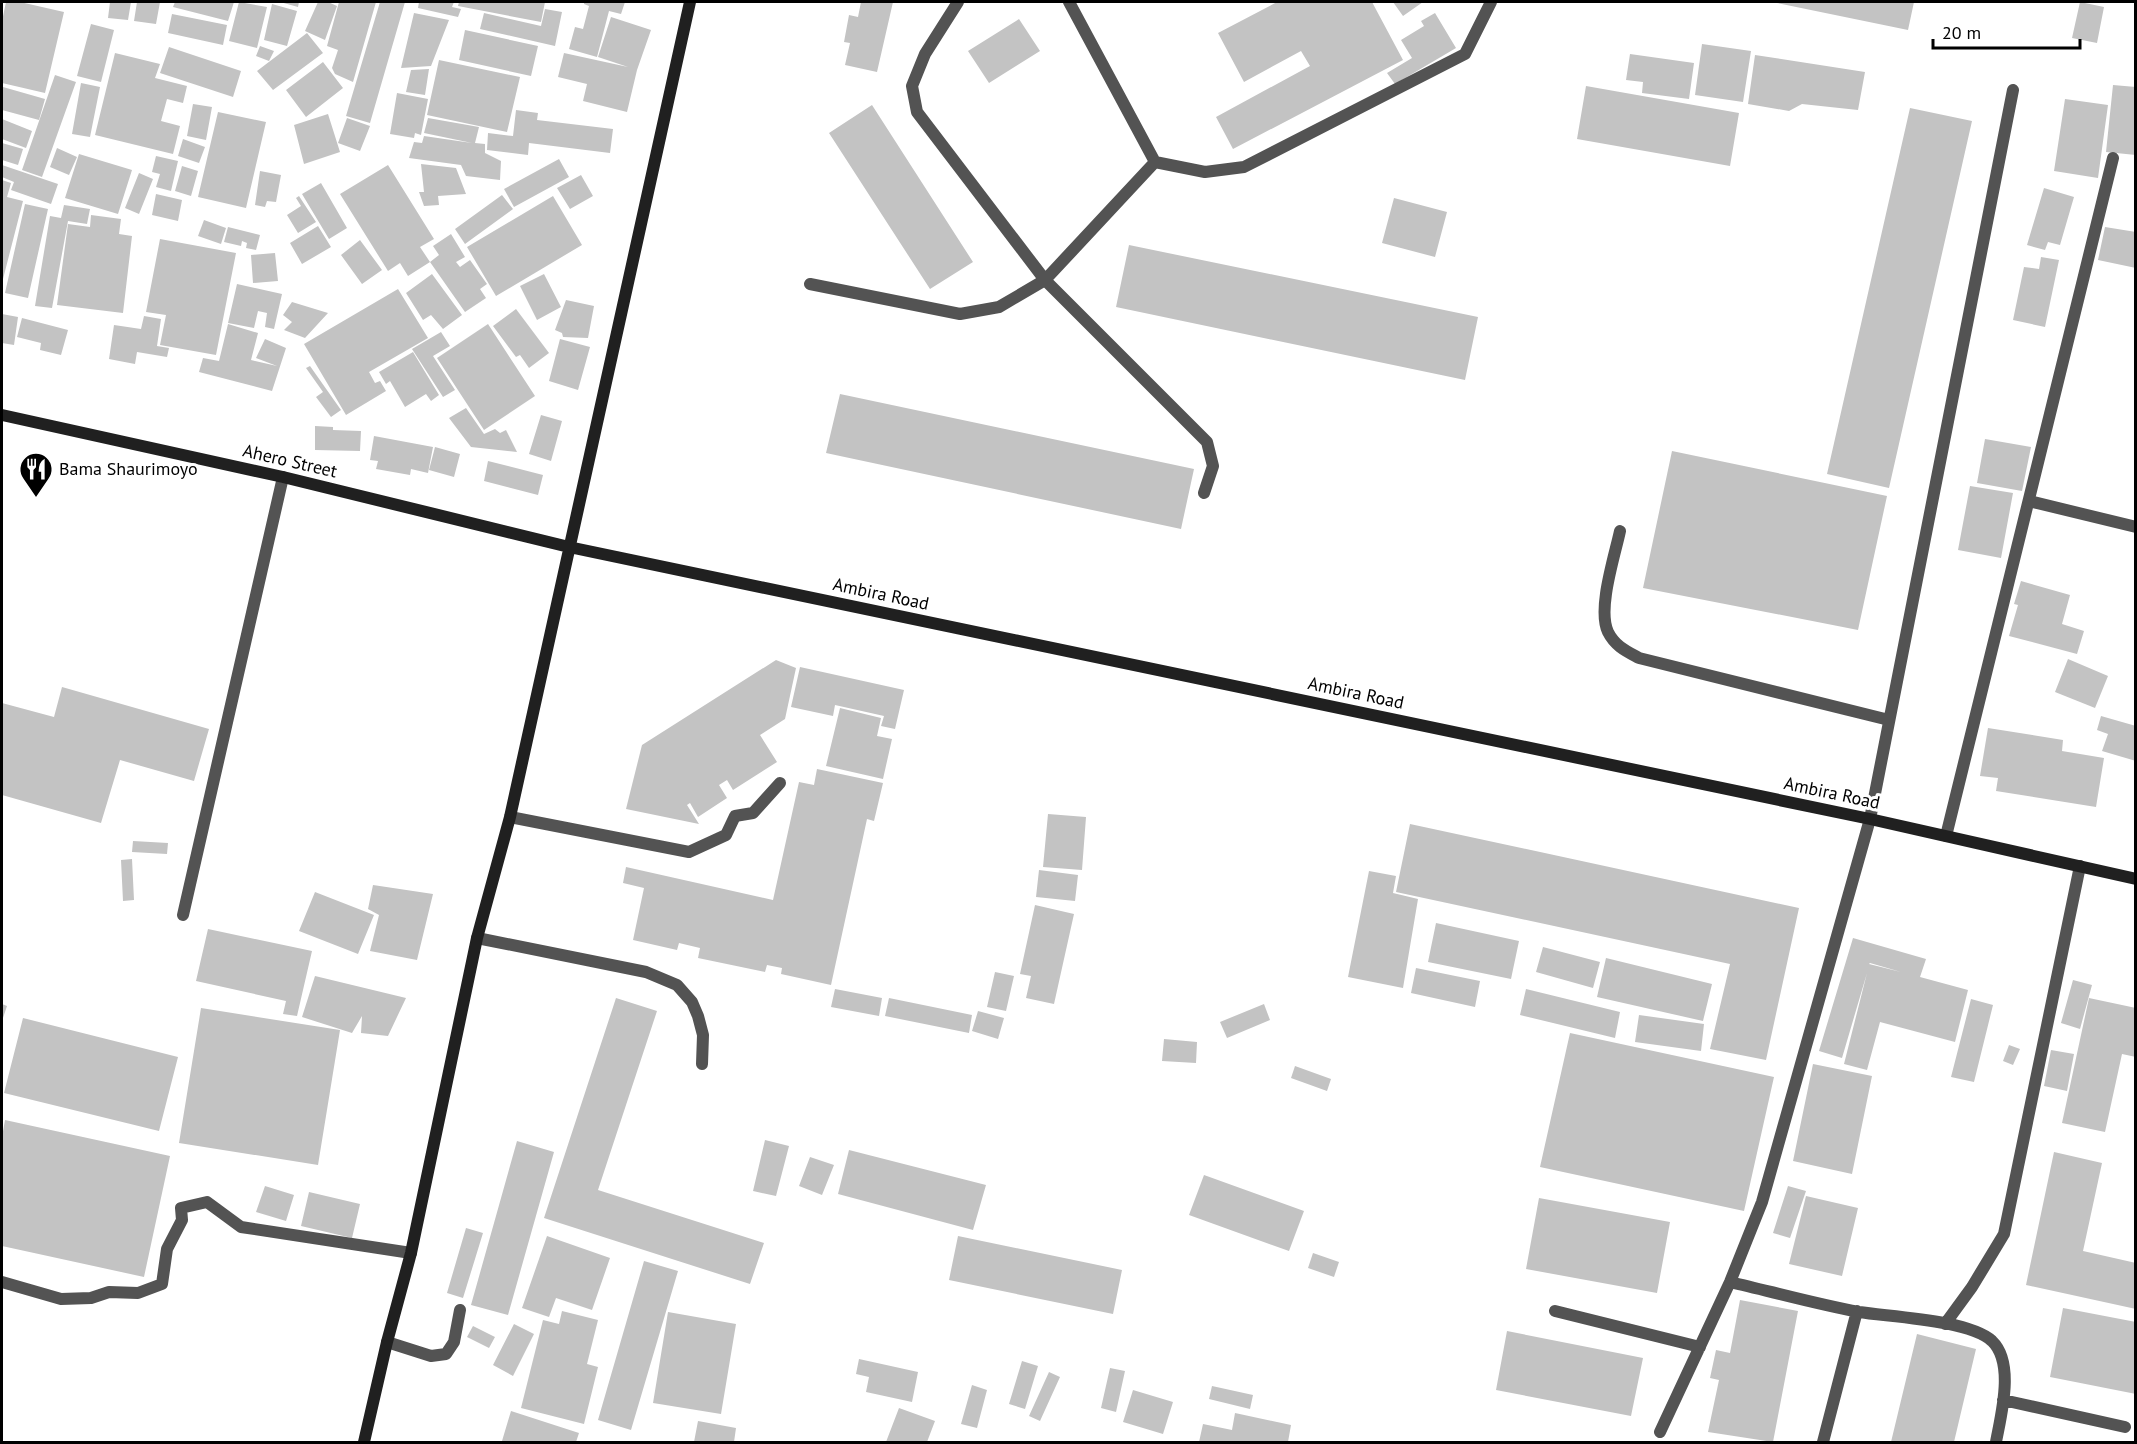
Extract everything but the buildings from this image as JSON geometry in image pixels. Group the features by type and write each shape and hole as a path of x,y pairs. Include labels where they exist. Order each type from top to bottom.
{"street":[{"path":"364,1443 387,1341 411,1254 477,938 510,818 690,2"},
{"path":"958,2 925,54 912,86 917,112 1045,280 1207,442 1213,466 1204,493"},
{"path":"1069,2 1155,162"},
{"path":"1155,162 1205,172 1244,167 1465,54 1491,2"},
{"path":"1660,1432 1730,1282 1761,1202 1870,819 2013,90"},
{"path":"1946,836 2113,158"},
{"path":"810,284 960,314 999,307 1045,280 1155,162"},
{"name":"Ahero Street","path":"2,415 283,477 569,547"},
{"path":"183,915 283,477"},
{"path":"2029,501 2136,527"},
{"path":"1620,531 1604,610 1607,631 1620,649 1639,658 1890,720"},
{"name":"Ambira Road","path":"569,547 1870,819 2136,879"},
{"path":"510,818 689,852 726,835 735,816 753,813 780,783"},
{"path":"1945,1324 1972,1287 2004,1234 2080,866"},
{"path":"477,938 646,972 677,985 692,1002 698,1016 703,1035 702,1064"},
{"path":"2,1282 61,1299 91,1298 109,1292 138,1293 162,1284 167,1249 183,1220 181,1208 207,1202 241,1227 411,1254"},
{"path":"1730,1282 1857,1311 1971,1329 1992,1341 2004,1360 2004,1400 1996,1443"},
{"path":"387,1341 431,1356 446,1354 454,1342 460,1310"},
{"path":"1555,1311 1700,1347"},
{"path":"1823,1443 1857,1311"},
{"path":"2004,1400 2125,1427"}],"place":[{"name":"Bama Shaurimoyo","path":"36,498"}]}
